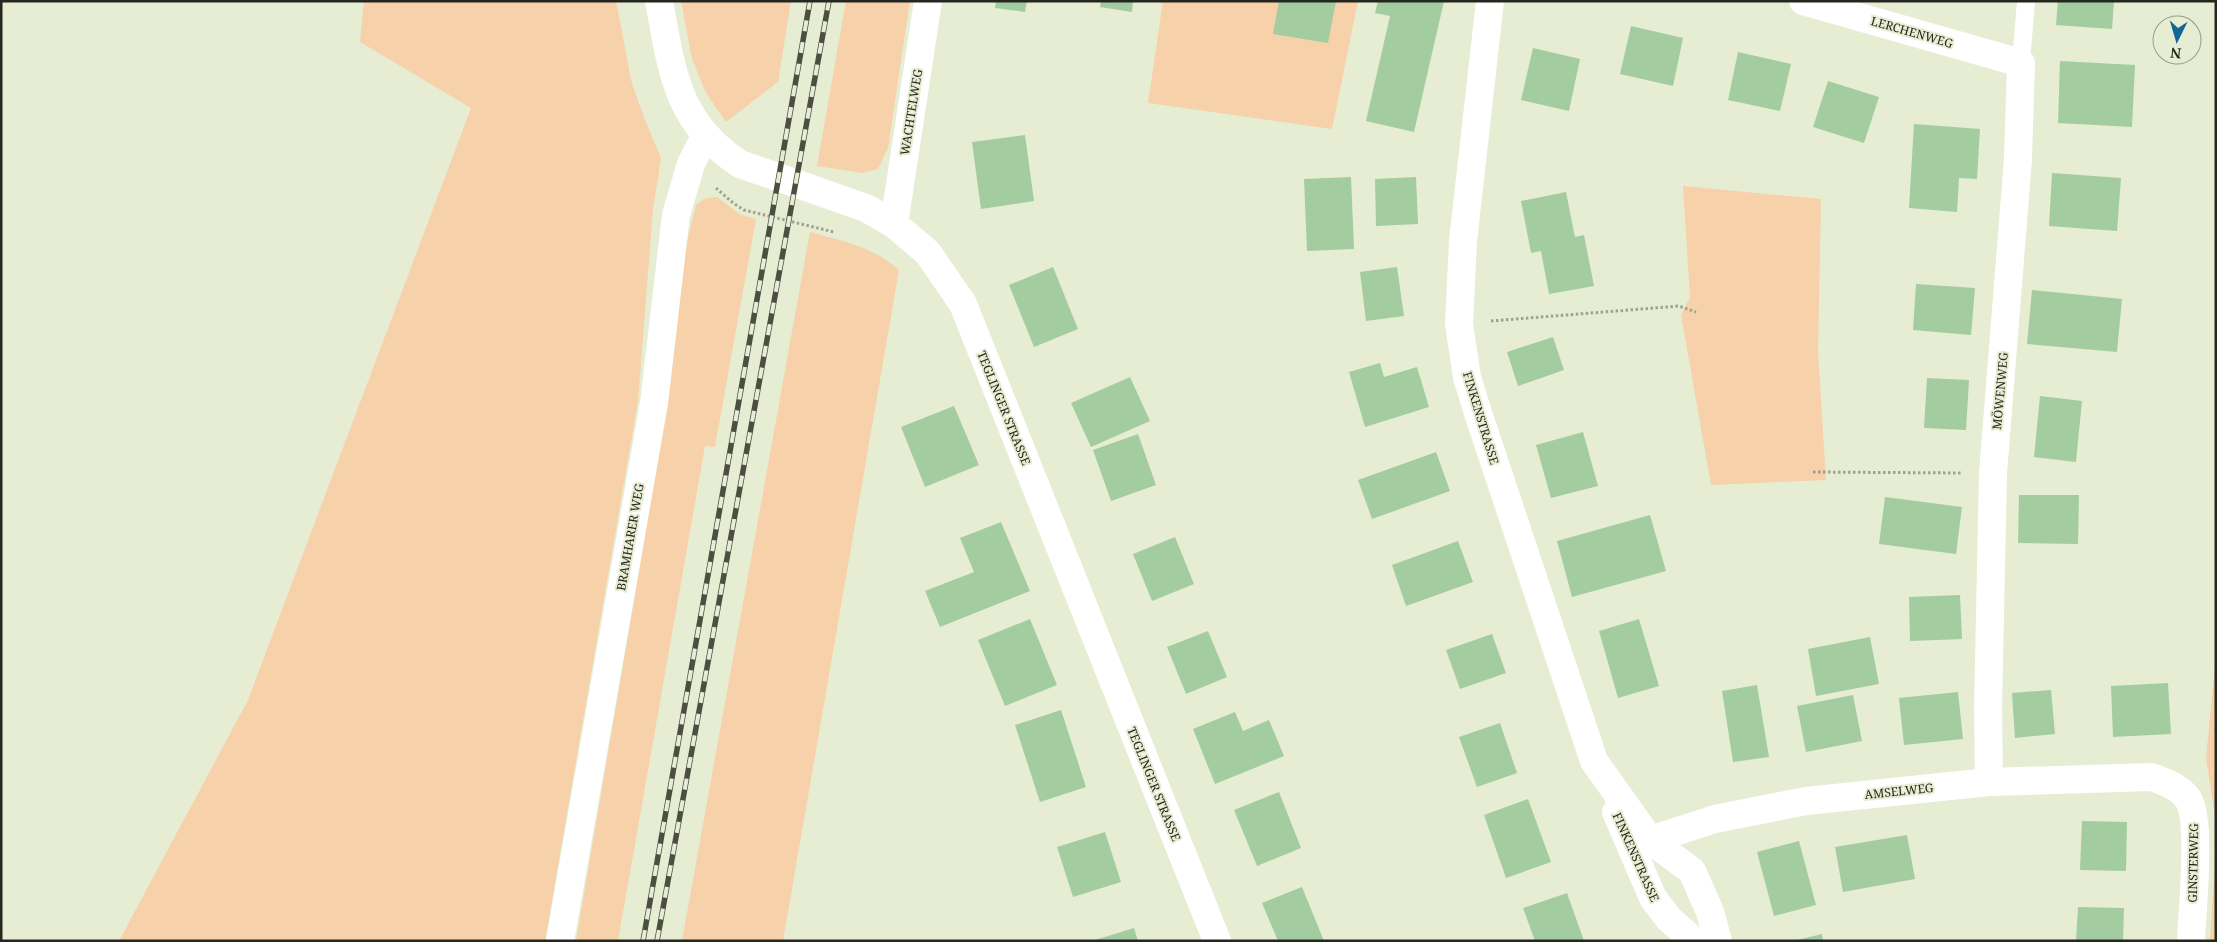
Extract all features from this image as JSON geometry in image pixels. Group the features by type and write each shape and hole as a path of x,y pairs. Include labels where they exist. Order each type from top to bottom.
{"street":[{"name":"TEGLINGER STRASSE","path":"660,1 673,74 687,108 705,136 721,152 740,164 866,208 894,224 928,254 963,304 1217,941"},
{"name":"WACHTELWEG","path":"894,224 928,1"},
{"name":"FINKENSTRASSE","path":"1490,1 1463,240 1459,324 1468,376 1477,410 1594,761 1653,898 1669,919 1694,941"},
{"name":"LERCHENWEG","path":"1803,1 2021,63"},
{"name":"MÖWENWEG","path":"1989,782 1988,708 1993,473 2018,159 2021,63"},
{"name":"BRAMHARER WEG","path":"560,941 654,403 676,215 692,164 705,136"},
{"name":"FINKENSTRASSE","path":"1594,761 1650,840 1692,871 1710,912 1718,941"},
{"name":"AMSELWEG","path":"1650,840 1715,819 1806,801 1989,782 2152,778"},
{"name":"GINSTERWEG","path":"2152,778 2173,786 2189,800 2195,825 2190,941"}],"lane":[{"name":"MÖWENWEG","path":"2021,63 2026,1"}],"path":[{"path":"692,164 723,195 744,210 837,233"},
{"path":"1459,324 1678,306 1696,312"},
{"path":"1813,472 1993,473"}],"shaded area":[{"path":"364,1 616,1 632,84 661,158 653,209 638,401 545,941 119,941 248,700 471,108 360,42"},
{"path":"681,1 791,1 778,82 726,122 706,93 692,59"},
{"path":"846,1 910,1 888,148 878,169 862,173 817,166"},
{"path":"1163,1 1358,1 1332,129 1148,103"},
{"path":"1683,186 1821,199 1818,351 1826,480 1711,485 1681,315 1690,297"},
{"path":"717,197 741,215 756,219 715,447 705,446 618,941 576,941 662,436 681,266 696,205 704,199"},
{"path":"810,232 868,250 899,270 783,941 682,941"},
{"path":"2216,656 2216,822 2206,758"},
{"path":"2216,845 2216,941 2210,941"}],"building":[{"path":"996,1 1027,1 1025,12 995,8"},
{"path":"1101,1 1133,1 1132,12 1100,7"},
{"path":"1279,1 1336,1 1328,43 1273,34"},
{"path":"1378,1 1444,1 1414,132 1366,121 1390,16 1375,13"},
{"path":"2058,1 2114,1 2112,29 2056,25"},
{"path":"1631,26 1683,38 1673,86 1620,74"},
{"path":"1533,48 1580,59 1569,111 1521,100"},
{"path":"1738,52 1791,64 1780,111 1728,100"},
{"path":"2060,61 2135,65 2132,127 2058,123"},
{"path":"1828,81 1879,97 1864,143 1813,127"},
{"path":"1914,124 1980,129 1977,179 1959,178 1957,212 1909,208"},
{"path":"1025,135 1034,201 981,209 972,142"},
{"path":"2052,173 2121,178 2117,231 2049,226"},
{"path":"1351,177 1354,249 1307,251 1304,179"},
{"path":"1416,177 1418,224 1376,226 1375,179"},
{"path":"1566,192 1575,237 1584,235 1594,286 1549,294 1541,251 1531,253 1521,201"},
{"path":"1053,267 1078,329 1034,347 1009,285"},
{"path":"1397,267 1404,316 1366,321 1360,272"},
{"path":"1916,284 1975,288 1971,335 1913,330"},
{"path":"2032,290 2122,299 2117,352 2027,344"},
{"path":"1553,337 1564,370 1518,386 1507,352"},
{"path":"1380,363 1384,377 1417,367 1429,407 1365,427 1349,372"},
{"path":"1130,377 1150,421 1091,447 1071,403"},
{"path":"1927,378 1969,380 1966,430 1924,428"},
{"path":"2040,396 2082,401 2076,462 2034,457"},
{"path":"954,406 979,465 925,487 901,427"},
{"path":"1583,432 1598,486 1551,498 1536,445"},
{"path":"1138,434 1156,485 1111,501 1093,450"},
{"path":"1436,452 1450,491 1372,519 1358,480"},
{"path":"2019,495 2079,495 2078,544 2018,543"},
{"path":"1885,497 1962,507 1956,554 1879,544"},
{"path":"1650,515 1666,571 1572,597 1557,541"},
{"path":"1001,522 1030,591 940,627 925,591 974,572 960,538"},
{"path":"1175,537 1194,584 1152,601 1133,554"},
{"path":"1458,541 1473,582 1406,606 1392,565"},
{"path":"1960,595 1962,639 1910,641 1909,597"},
{"path":"1030,619 1057,685 1005,706 978,640"},
{"path":"1639,619 1659,686 1618,698 1599,631"},
{"path":"1208,631 1227,677 1186,694 1167,647"},
{"path":"1492,634 1506,673 1460,689 1446,650"},
{"path":"1870,637 1879,684 1816,696 1808,649"},
{"path":"2168,683 2171,734 2113,737 2111,686"},
{"path":"1757,685 1769,757 1733,762 1722,691"},
{"path":"2051,690 2055,734 2015,738 2012,693"},
{"path":"1958,692 1963,739 1904,745 1899,698"},
{"path":"1853,695 1862,741 1806,752 1797,706"},
{"path":"1061,710 1086,787 1040,802 1015,725"},
{"path":"1235,712 1243,731 1269,720 1284,756 1215,784 1193,729"},
{"path":"1500,723 1517,773 1477,787 1459,737"},
{"path":"1279,792 1301,848 1257,866 1234,810"},
{"path":"1528,799 1551,862 1506,878 1484,815"},
{"path":"2082,821 2127,822 2126,871 2080,870"},
{"path":"1105,832 1121,882 1073,897 1057,847"},
{"path":"1907,835 1915,879 1843,892 1835,847"},
{"path":"1799,841 1816,905 1774,916 1757,852"},
{"path":"1302,887 1324,941 1278,941 1262,903"},
{"path":"1567,893 1584,941 1535,941 1523,908"},
{"path":"2078,907 2124,908 2123,941 2076,941"},
{"path":"1134,928 1138,941 1095,941 1095,940"},
{"path":"1822,934 1823,941 1797,941 1797,940"}],"railway":[{"path":"643,941 810,1"},
{"path":"657,941 829,1"}]}
